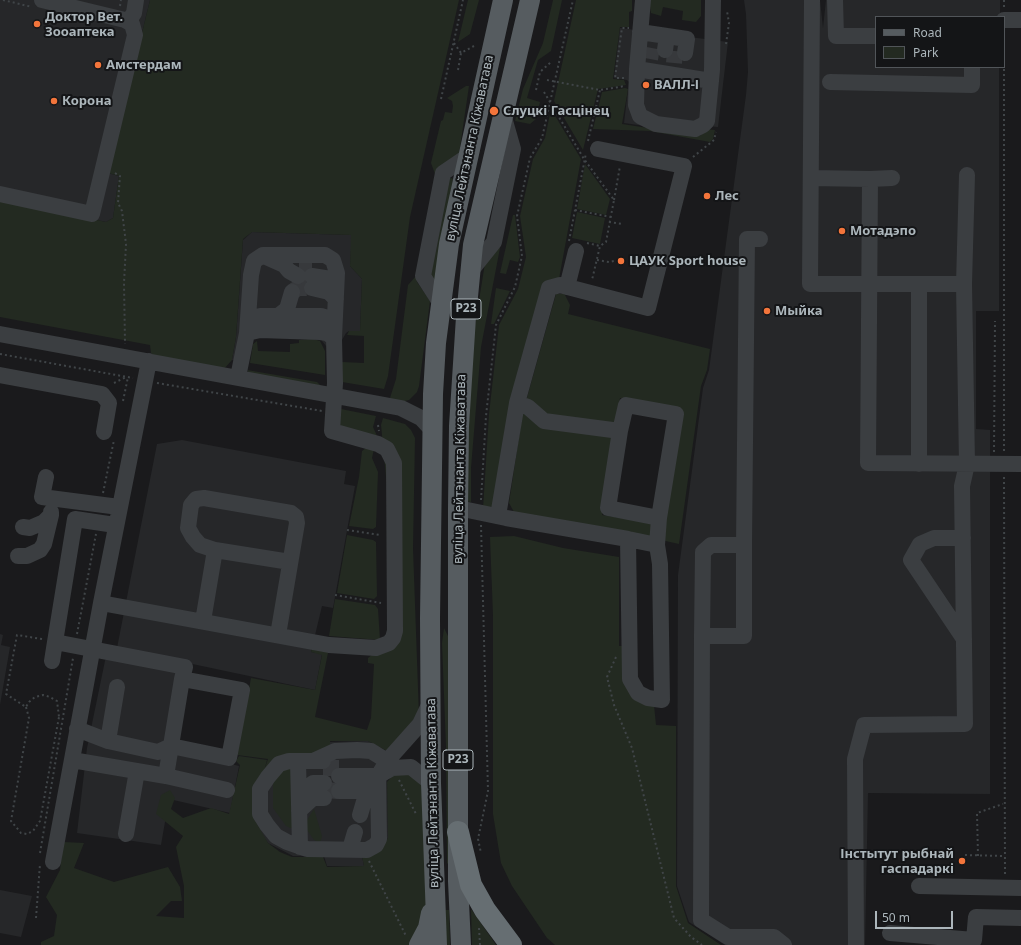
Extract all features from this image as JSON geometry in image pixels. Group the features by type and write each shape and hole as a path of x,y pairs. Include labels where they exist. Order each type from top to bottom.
{"highway":[{"name":"Р23","path":"458,832 471,885 485,910 510,945"}],"main road":[{"name":"вуліца Лейтэнанта Кіжаватава","path":"437,945 433,873 431,783 433,394 436,343 449,244 503,0"},
{"name":"вуліца Лейтэнанта Кіжаватава","path":"461,945 458,881 458,508 461,379 473,245 530,0"},
{"path":"433,873 449,883 458,881"},
{"name":"Р23","path":"415,939 428,928 432,912 433,873"},
{"path":"436,906 444,903 460,909"}],"street":[{"path":"125,20 130,19 134,14 136,0"},
{"path":"643,0 660,56 636,105 640,116 656,124 695,129 703,125 707,120 711,81 713,0"},
{"path":"812,0 810,284 964,284"},
{"path":"835,0 836,36 875,36"},
{"path":"0,194 92,214 135,35 132,24 125,20 38,4"},
{"path":"1005,20 1021,20"},
{"path":"660,56 711,81"},
{"path":"830,82 972,85 972,68"},
{"path":"492,520 517,403 549,288 560,285 648,308 684,166 591,148"},
{"path":"856,945 855,759 864,725 965,724 962,486 967,464 964,284 967,176"},
{"path":"811,178 892,178"},
{"path":"870,179 868,464 1021,464"},
{"path":"702,636 744,636 747,239 760,239"},
{"path":"567,287 572,249"},
{"path":"263,255 303,273 329,292 336,285"},
{"path":"100,603 330,645 376,648 390,643 395,630 394,463 387,449 378,444 332,431 335,383 334,320 336,285 333,260 326,255 263,255 254,261 251,275 248,327 238,377"},
{"path":"303,273 330,266 336,285"},
{"path":"919,284 920,464"},
{"path":"278,316 287,309 292,292"},
{"path":"248,327 260,316 320,316 334,320"},
{"path":"248,327 260,330 320,332 327,333 334,338"},
{"path":"0,334 401,408 421,418 433,431"},
{"path":"53,862 100,603 149,361"},
{"path":"0,375 102,394 109,403 110,434"},
{"path":"401,408 422,404 433,394"},
{"path":"517,403 528,407 544,421 620,431"},
{"path":"628,539 626,643 630,679 638,693 648,698 662,700 660,564 657,545 659,518 676,414 626,405 620,431 608,508 659,518"},
{"path":"46,477 42,496 119,507"},
{"path":"18,556 27,556 40,550 44,544 54,498"},
{"path":"278,635 297,523 296,517 291,513 204,498 196,499 191,504 188,528 200,545 215,550 290,562"},
{"path":"458,508 492,520 628,539 657,545"},
{"path":"23,527 38,526 51,515"},
{"path":"52,661 75,519 115,525"},
{"path":"963,538 934,538 920,544 911,560 964,638"},
{"path":"744,545 711,545 702,552 701,920 728,937 774,937 784,945"},
{"path":"203,621 215,550"},
{"path":"55,642 93,648 185,667 166,776"},
{"path":"77,729 108,741 158,752 171,746 229,758 242,690 182,679"},
{"path":"108,741 117,687"},
{"path":"360,815 378,778 420,724 431,702"},
{"path":"299,795 313,790 327,777 335,751 371,751 378,778 379,840 372,848 357,850 307,849 276,836 260,814 260,789 279,764 288,761 327,777 378,778 411,767 431,783"},
{"path":"72,760 166,776 227,790"},
{"path":"300,847 299,795 313,768 327,777 378,778"},
{"path":"126,834 137,771"},
{"path":"299,795 327,777"},
{"path":"355,832 357,850"},
{"path":"919,886 1021,888"},
{"path":"890,933 974,940 976,917 1021,918"}],"path":[{"path":"4,0 38,4"},
{"path":"441,99 463,0"},
{"path":"1004,0 1004,16"},
{"path":"622,28 660,56 626,79 615,78 622,28"},
{"path":"454,43 461,53 458,70"},
{"path":"461,53 474,46"},
{"path":"536,90 540,72 551,62"},
{"path":"999,464 1003,68"},
{"path":"547,80 600,90 628,85"},
{"path":"572,249 575,210 584,159 591,148 600,90"},
{"path":"544,92 584,159 614,200"},
{"path":"684,166 714,140 716,130"},
{"path":"589,293 600,246 606,242 623,153"},
{"path":"103,168 120,176 118,203 122,211 126,244 124,283 125,344"},
{"path":"575,210 610,217"},
{"path":"609,222 622,224"},
{"path":"597,260 609,262 614,261"},
{"path":"995,321 999,464 1005,856 1004,888"},
{"path":"0,354 145,381 333,413"},
{"path":"114,383 128,377"},
{"path":"121,407 128,377"},
{"path":"101,504 110,434"},
{"path":"481,522 492,520"},
{"path":"55,642 18,635 6,694 26,707 29,718 11,821 21,833 27,834 33,832 40,820 98,523"},
{"path":"347,530 380,535"},
{"path":"335,595 381,603"},
{"path":"626,643 608,677 614,705 632,748 674,918 691,938 702,945"},
{"path":"26,707 35,697 43,695 57,701 61,717 41,842 36,918"},
{"path":"378,778 418,817"},
{"path":"978,856 977,813 1004,804"},
{"path":"357,850 408,939 415,939"},
{"path":"965,856 1005,856"}],"shaded area":[{"name":"Корона","path":"0,0 150,0 108,173 119,176 113,218 106,222 0,199"},
{"path":"744,0 820,0 823,28 826,0 1000,0 1000,16 875,16 875,68 999,68 999,311 976,311 976,429 990,430 990,794 868,793 865,945 725,945 689,922 677,886 678,575 703,388 709,370 746,95 748,72 746,14"},
{"path":"620,28 728,42 718,127 706,126 700,134 624,123 629,82 627,80 614,78"},
{"path":"252,232 352,235 350,266 362,279 360,331 349,331 342,340 326,346 319,337 258,336 253,340 248,363 232,360 236,337 243,240"},
{"path":"182,440 346,471 344,484 355,486 333,608 322,606 311,652 322,654 315,690 117,648 157,444"},
{"path":"0,634 3,635 1,645 10,647 0,705"},
{"path":"106,656 191,673 177,750 239,766 230,813 169,799 161,845 77,833 87,748"},
{"path":"368,741 387,751 388,838 381,848 362,856 364,866 327,866 324,856 293,856 268,843 260,832 256,821 256,790 330,747 330,742"},
{"path":"0,890 32,896 21,937 0,933"}],"green space":[{"path":"150,0 459,0 410,217 388,376 384,389 342,382 342,362 364,363 364,336 347,335 349,331 360,331 362,279 350,266 351,235 252,232 243,239 236,337 232,360 223,370 157,359 151,353 150,345 0,317 0,199 106,222 113,218 119,176 108,173"},
{"path":"468,0 479,0 470,34 458,42"},
{"path":"553,0 562,0 551,51 538,60 527,98 540,102 536,119 530,124 515,121 523,89 543,43"},
{"path":"576,0 632,0 632,11 629,12 629,27 620,27 613,79 624,80 626,85 598,89 583,150 554,101"},
{"path":"649,0 701,0 701,16 696,22 682,20 683,11 663,7 661,16 651,13"},
{"path":"466,86 469,86 459,154 435,174 431,163 441,121 443,120 445,112 452,113 452,101 447,98"},
{"path":"625,88 628,89 622,124 700,136 705,129 715,130 713,139 710,142 650,131 593,129 602,92"},
{"path":"551,109 581,159 559,279 494,506 483,509 489,414 499,325 518,289 526,257 520,216 533,159 545,138"},
{"path":"585,164 610,199 606,215 577,209"},
{"path":"449,177 453,179 435,281 429,282"},
{"path":"577,212 605,218 600,244 572,238"},
{"path":"513,215 515,215 520,257 518,262 510,260 506,274 500,273"},
{"path":"496,247 500,248 481,347 471,468 471,502 465,501 473,338 485,263"},
{"path":"416,276 417,282 430,301 419,386 417,392 409,400 401,402 389,401 396,379 408,285"},
{"path":"496,288 510,291 494,324 491,324"},
{"path":"563,291 570,305 568,314 710,349 707,370 701,386 679,544 661,540 680,408 620,398 615,426 547,417 526,401 556,294 562,294"},
{"path":"313,339 320,341 325,351 325,375 250,363 253,344 257,341 258,351 290,352 290,344 299,343 299,340"},
{"path":"247,370 317,382 321,386 251,375"},
{"path":"341,409 376,416 373,427 378,438 341,430 337,412"},
{"path":"523,410 614,436 602,515 648,522 651,524 651,537 514,512 509,503"},
{"path":"383,418 405,424 411,430 415,438 413,548 419,716 387,751 368,741 330,741 330,747 317,754 285,754 256,790 256,822 268,843 280,852 292,857 323,857 327,867 364,866 362,856 381,849 388,838 387,782 394,774 406,771 425,783 427,901 424,914 410,945 41,945 41,942 54,936 57,915 46,897 60,870 63,842 84,843 74,868 114,882 168,867 180,887 182,901 171,901 156,916 184,918 184,886 176,847 183,836 156,814 161,795 170,790 175,798 171,809 183,818 211,808 229,814 240,765 236,761 239,756 267,760 264,771 268,759 237,755 251,678 315,690 322,655 311,652 313,644 329,648 315,717 367,730 371,718 374,664 368,663 368,658 401,631 381,425"},
{"path":"366,448 374,449 372,458 378,472 376,527 373,529 349,526 359,477 362,451"},
{"path":"347,535 373,540 376,542 377,596 374,599 337,593"},
{"path":"514,536 563,548 619,557 619,646 625,646 626,681 654,705 656,725 676,726 676,886 688,923 721,945 555,945 547,938 512,886 501,863 493,814 493,616 490,537"},
{"path":"335,599 375,605 378,609 380,640 329,636"},
{"path":"444,628 449,638 449,865 447,863 446,747 442,643"},
{"path":"294,765 295,828 290,828 286,826 273,808 273,783 279,772"},
{"path":"314,809 322,836 320,843 314,840 307,830 307,820"},
{"path":"471,909 492,939 496,945 472,945"},
{"path":"445,910 449,910 450,945 446,945"}],"tunnel":[{"path":"650,59 652,48"},
{"path":"674,63 675,51"},
{"path":"299,266 312,266"},
{"path":"292,292 298,288 312,288"},
{"path":"323,768 339,768"},
{"path":"324,790 339,791"}],"place":[{"name":"Доктор Вет. Зооаптека","path":"37,24"},
{"name":"Амстердам","path":"98,65"},
{"name":"ВАЛЛ-І","path":"646,85"},
{"name":"Корона","path":"54,101"},
{"name":"Слуцкі Гасцінец","path":"494,111"},
{"name":"Лес","path":"707,196"},
{"name":"Мотадэпо","path":"842,231"},
{"name":"ЦАУК Sport house","path":"621,261"},
{"name":"Мыйка","path":"767,311"},
{"name":"Інстытут рыбнай гаспадаркі","path":"962,861"}]}
